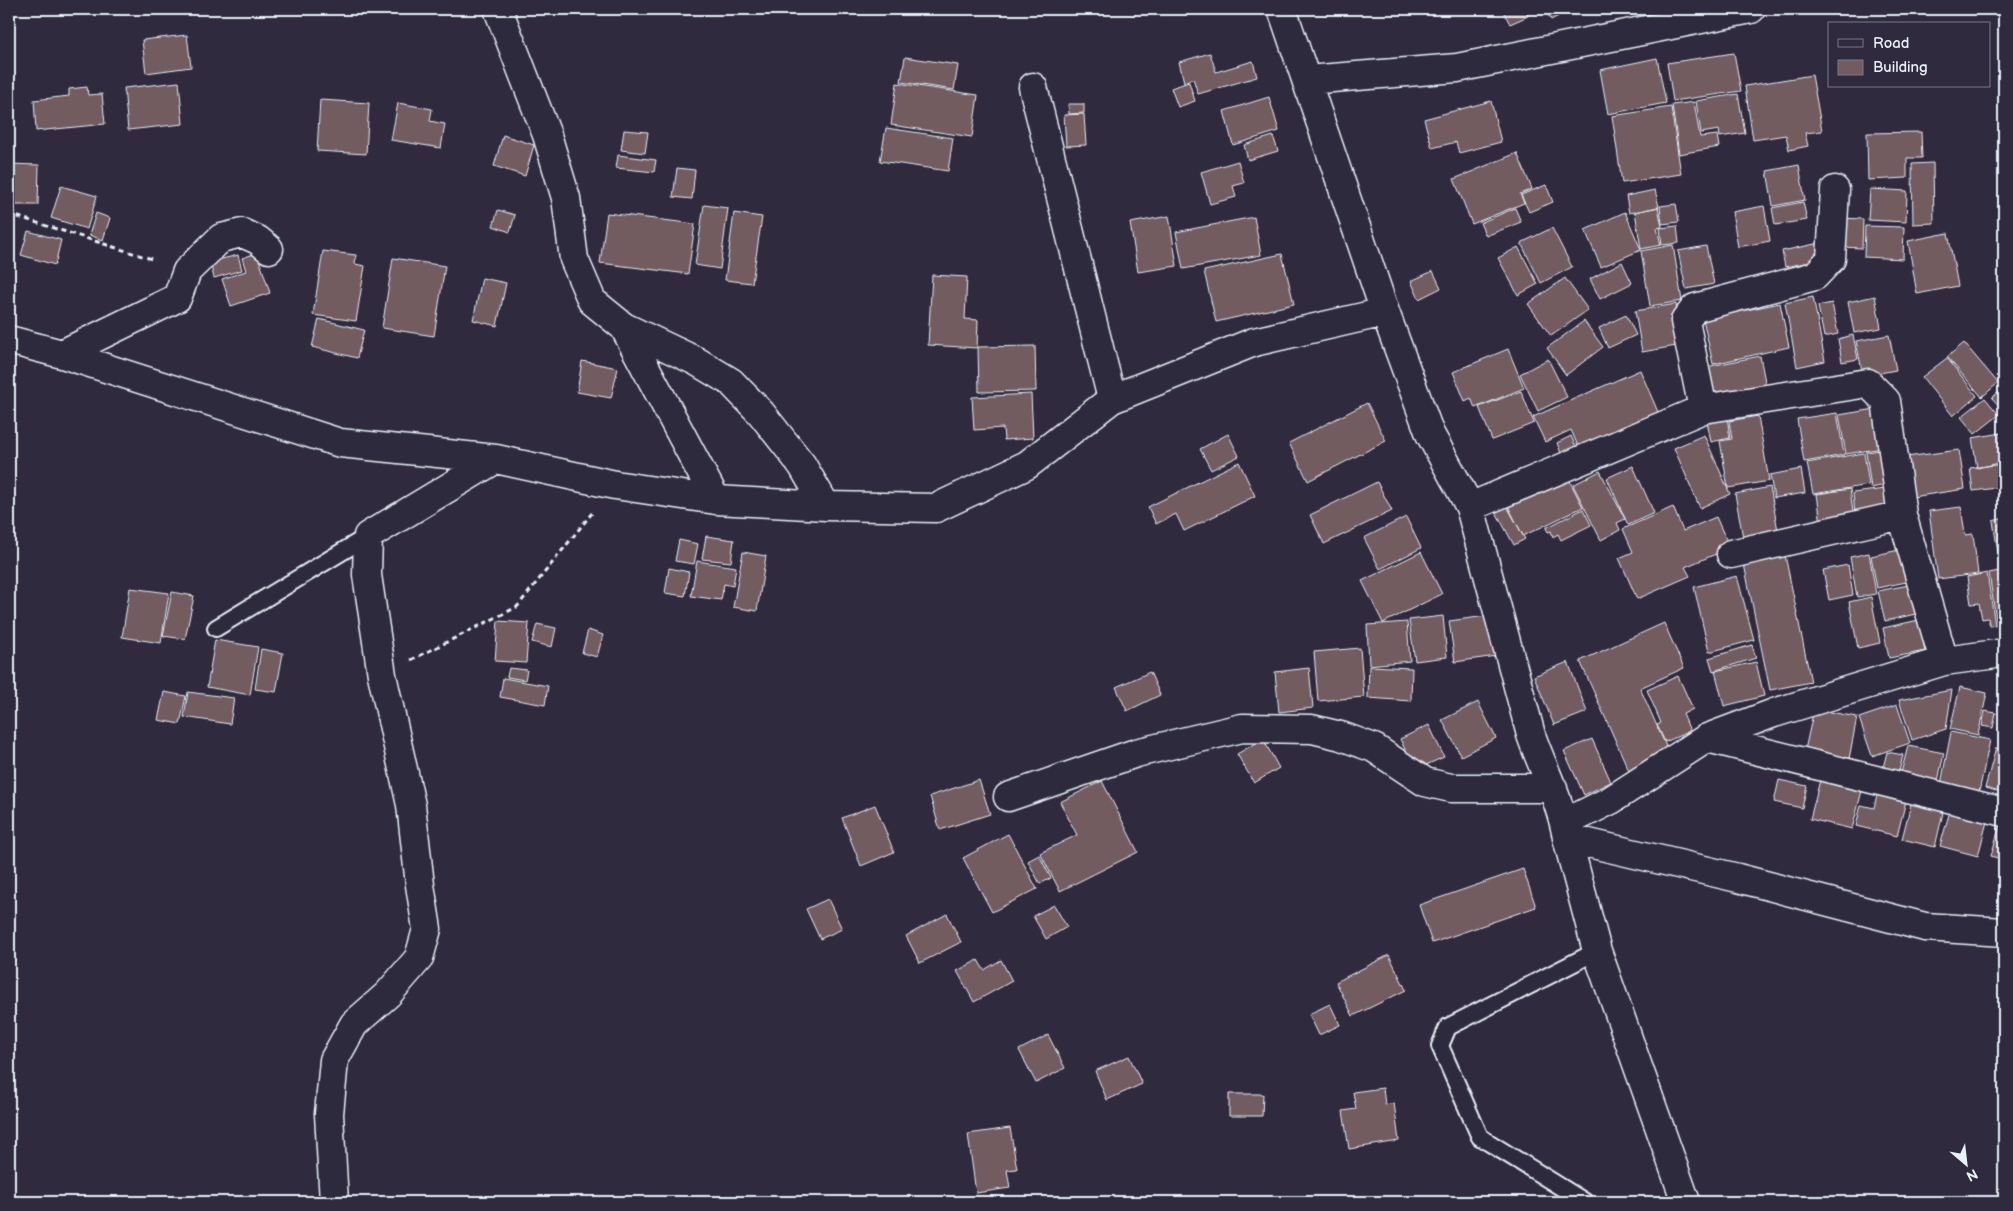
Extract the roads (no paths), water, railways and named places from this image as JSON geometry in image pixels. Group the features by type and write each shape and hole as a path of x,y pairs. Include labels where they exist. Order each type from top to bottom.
{"street":[{"path":"498,9 547,135 566,198 574,259 592,301 624,327 696,361 732,382 761,413 802,465 826,506"},
{"path":"1282,9 1385,312 1430,434 1470,507 1531,735 1540,764 1554,788 1597,951 1686,1202"},
{"path":"1307,80 1456,68 1751,9"},
{"path":"1033,87 1112,399"},
{"path":"1703,409 1685,321 1695,308 1815,276 1831,259 1835,190"},
{"path":"62,354 177,298 187,271 220,238 242,233 258,240 269,249"},
{"path":"9,340 62,354 340,443 496,459 615,485 716,500 826,506 936,508 1027,464 1112,399 1254,342 1385,312"},
{"path":"624,327 716,500"},
{"path":"1470,507 1703,409 1868,383 1886,401 1902,515 1944,661"},
{"path":"334,1202 329,1114 334,1060 354,1024 388,994 418,958 427,929 411,805 382,675 367,575 368,536 496,459"},
{"path":"1731,554 1902,515"},
{"path":"1566,831 1707,738 1774,713 1944,661 2004,653"},
{"path":"1008,798 1136,753 1242,728 1312,729 1341,736 1374,748 1425,782 1451,788 1554,788"},
{"path":"1707,738 2004,812"},
{"path":"1566,831 1925,927 2004,932"}],"lane":[{"path":"216,628 368,536"},
{"path":"1585,1202 1480,1137 1440,1046 1448,1027 1597,951"}]}
